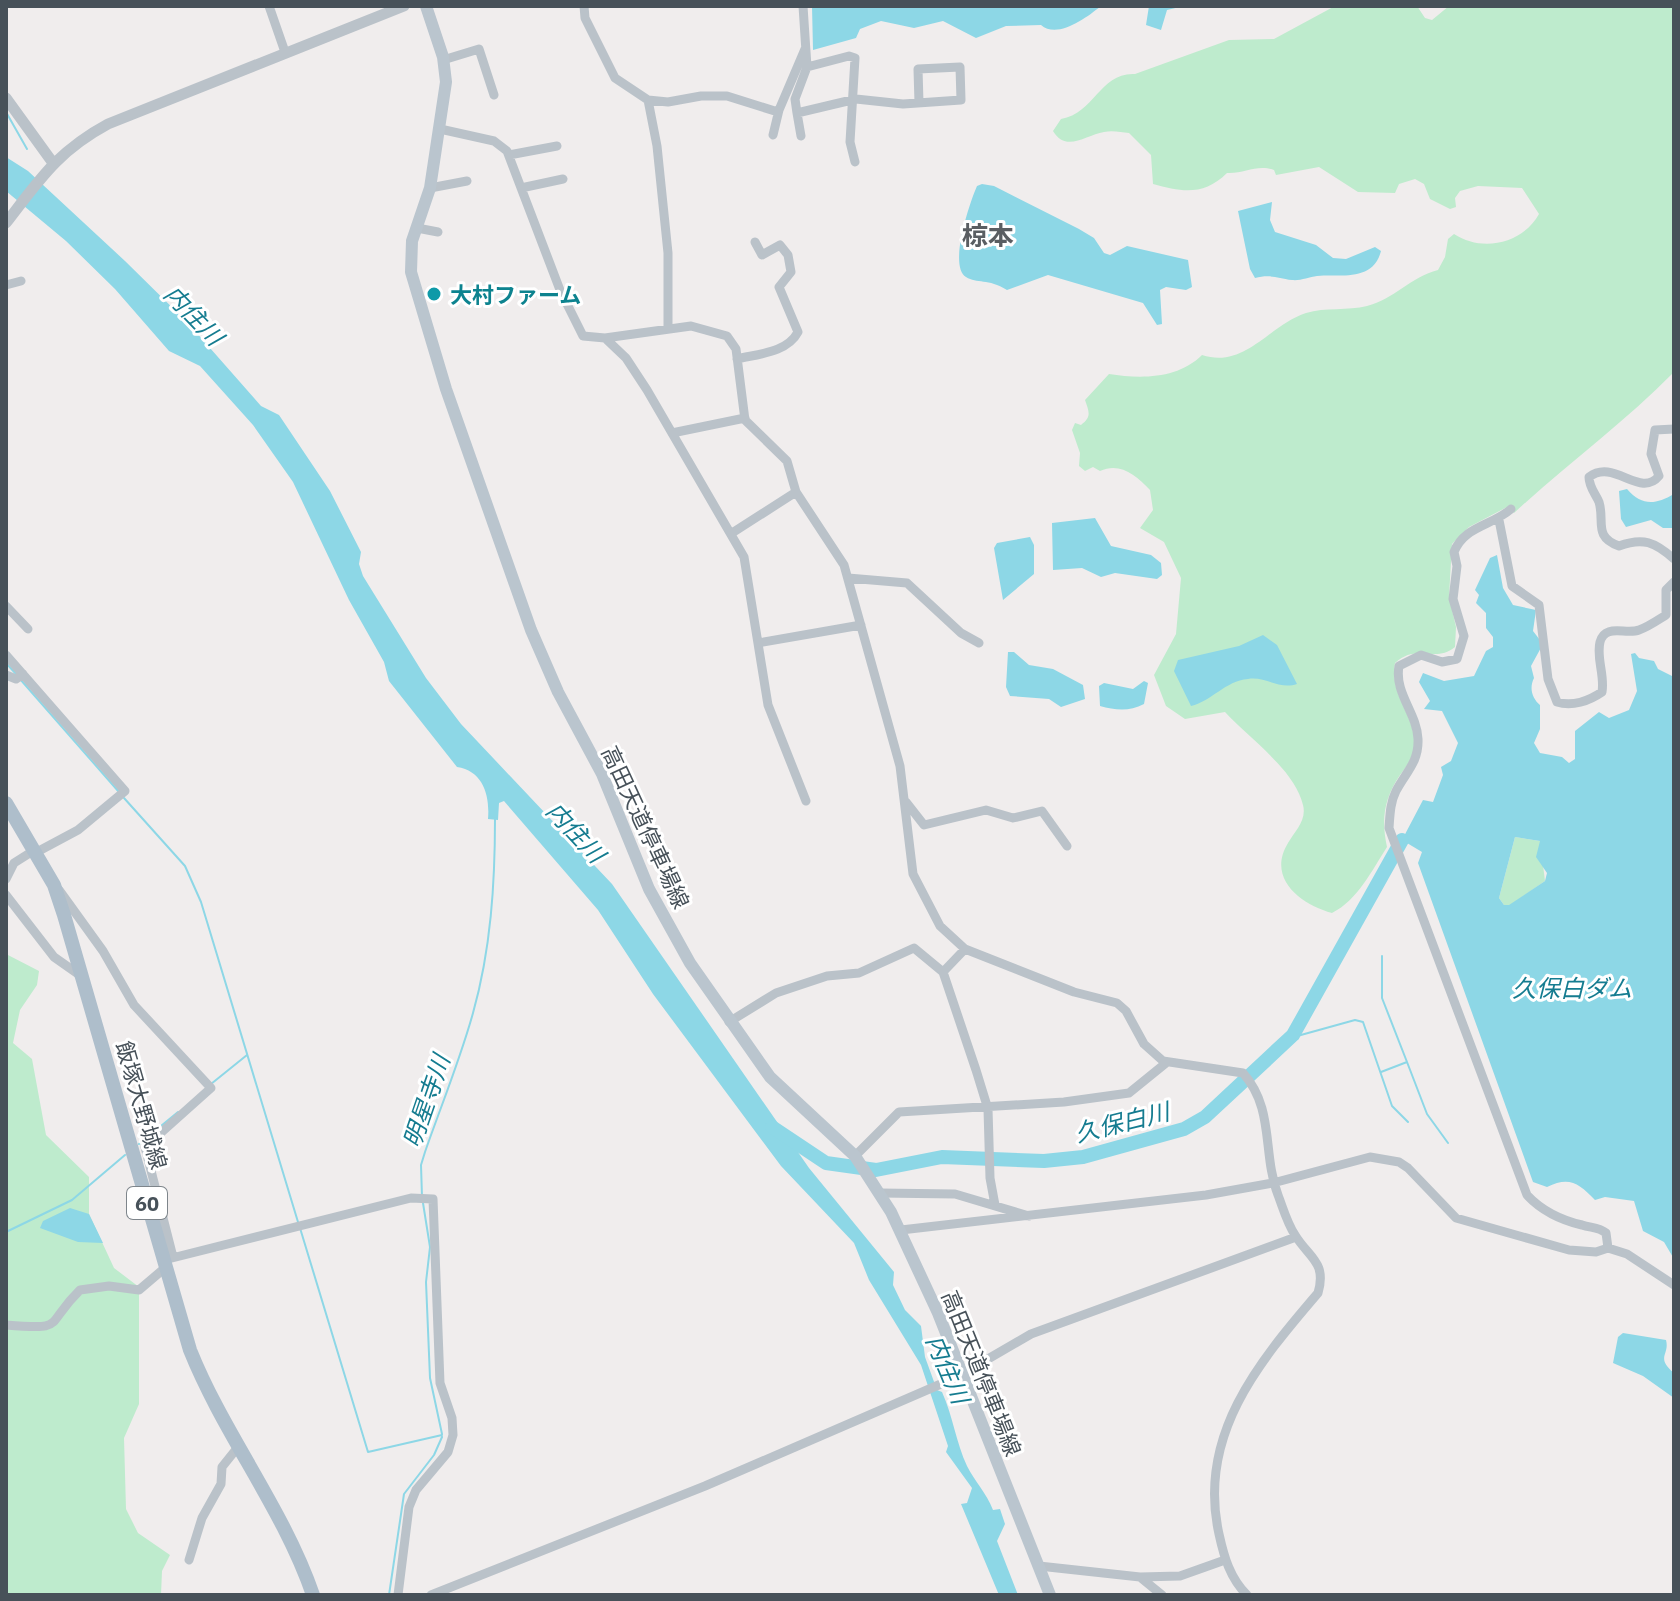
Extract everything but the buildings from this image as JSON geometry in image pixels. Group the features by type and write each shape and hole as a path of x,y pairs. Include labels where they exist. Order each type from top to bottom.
{"main road":[{"name":"高田天道停車場線","path":"426,6 443,60 446,82 430,188 409,258 424,321 531,630 558,692 602,774 649,889 729,1022 770,1077 855,1156 901,1230 1050,1595"},
{"name":"飯塚大野城線","path":"6,803 54,885 199,1371 289,1537 313,1595"}],"street":[{"path":"269,6 285,52"},
{"path":"8,220 49,168 74,144 108,124 404,6"},
{"path":"584,6 585,18 615,78 648,100 668,102 701,96 727,96 778,112"},
{"path":"801,136 795,99 807,67 803,6"},
{"path":"443,60 479,49 494,95"},
{"path":"773,135 778,112 805,49"},
{"path":"807,67 849,56 855,58 850,142 855,162"},
{"path":"797,113 853,99 903,104 961,100 960,67 918,69 919,103"},
{"path":"6,98 49,168"},
{"path":"648,100 657,146 668,253 668,327"},
{"path":"440,129 494,141 509,155 575,325 583,336 605,338 668,327 701,327 727,336 736,349 745,418 787,461 796,492 832,542 848,578 896,753 913,874 940,926 965,949 1074,992 1117,1003 1126,1011 1144,1044 1166,1063 1243,1073 1253,1084 1264,1107 1273,1183 1296,1237 1314,1255 1322,1279 1318,1293 1260,1364 1217,1453 1213,1479 1216,1517 1225,1560 1232,1577 1247,1595"},
{"path":"509,155 536,147 557,146"},
{"path":"521,188 563,179"},
{"path":"430,188 467,181"},
{"path":"417,228 438,232"},
{"path":"737,359 770,352 794,339 798,332 779,287 791,272 788,255 780,245 762,255 755,242"},
{"path":"6,285 21,281"},
{"path":"605,338 626,358 732,533 746,566 768,705 806,801"},
{"path":"672,433 745,418"},
{"path":"1674,429 1655,430 1650,442 1659,476 1653,483 1644,485 1623,474 1603,471 1589,477 1589,484 1601,506 1599,527 1611,543 1619,546 1637,540 1648,541 1674,559"},
{"path":"732,533 796,492"},
{"path":"1511,509 1499,520 1470,531 1454,552 1457,566 1453,599 1464,636 1457,659 1442,662 1421,655 1399,666 1399,686 1418,734 1418,752 1390,808 1389,828 1527,1195 1545,1211 1567,1221 1601,1229 1606,1233 1608,1248"},
{"path":"1499,520 1512,586 1539,605 1543,615 1548,679 1557,702 1566,705 1602,692 1604,680 1600,643 1604,634 1613,630 1639,630 1666,615 1666,590 1674,582"},
{"path":"848,578 907,583 961,633 979,643"},
{"path":"6,606 28,629"},
{"path":"758,643 861,625"},
{"path":"6,655 16,676 125,791 78,830 14,863 6,879"},
{"path":"904,799 924,825 993,809 1013,818 1042,811 1067,846"},
{"path":"54,885 77,912 134,1005 211,1088 145,1147 168,1261"},
{"path":"6,895 54,957 82,976"},
{"path":"729,1022 776,993 827,976 859,973 914,948 943,972 988,1109 990,1178 995,1205"},
{"path":"943,972 965,949"},
{"path":"855,1156 899,1112 988,1109 1129,1093 1166,1063"},
{"path":"901,1230 1032,1217 1273,1183 1353,1161 1385,1159 1408,1168 1456,1218 1569,1250 1596,1252 1608,1248 1627,1254 1674,1285"},
{"path":"880,1193 905,1190 955,1194 1032,1217"},
{"path":"6,1325 48,1327 56,1324 80,1290 109,1286 139,1290 168,1261 411,1198 433,1199 440,1383 452,1418 453,1435 448,1452 416,1490 409,1507 398,1595"},
{"path":"431,1595 705,1486 960,1375 1031,1334 1296,1237"},
{"path":"189,1560 202,1518 221,1484 222,1467 238,1447"},
{"path":"1039,1566 1140,1577 1180,1576 1225,1560"},
{"path":"1140,1577 1162,1595"}],"green space":[{"path":"1335,6 1417,6 1425,18 1432,20 1449,6 1674,6 1674,372 1514,513 1509,506 1469,527 1452,544 1449,597 1456,627 1455,647 1440,654 1411,654 1395,663 1396,686 1414,736 1413,751 1387,801 1384,827 1387,847 1357,892 1332,913 1299,897 1284,879 1282,856 1302,820 1304,810 1291,779 1225,712 1185,719 1166,706 1154,675 1176,634 1181,578 1164,542 1140,528 1153,510 1150,490 1121,469 1100,471 1093,467 1085,471 1079,466 1080,453 1072,430 1075,423 1081,425 1087,419 1085,400 1109,374 1146,377 1170,373 1202,355 1217,358 1244,351 1306,313 1377,303 1438,270 1445,257 1448,239 1454,234 1477,243 1501,242 1523,232 1539,214 1522,188 1478,186 1460,191 1455,198 1456,207 1450,209 1430,199 1424,184 1415,179 1399,184 1395,193 1358,192 1319,167 1276,175 1274,170 1268,168 1227,173 1201,189 1174,189 1153,184 1151,155 1129,133 1107,131 1070,142 1064,141 1053,131 1061,119 1082,109 1113,79 1229,40 1274,39"},
{"path":"1515,837 1540,841 1545,881 1509,906 1499,898"},
{"path":"6,954 39,971 37,985 20,1010 13,1043 32,1059 46,1135 89,1177 89,1214 114,1268 139,1287 139,1404 124,1438 126,1509 138,1533 170,1555 162,1571 161,1595 6,1595"}],"water":[{"path":"812,6 1101,6 1063,29 1048,29 1041,25 1006,26 976,38 943,21 914,28 881,21 860,29 856,38 813,50"},
{"path":"1149,6 1184,6 1167,10 1161,30 1146,25"},
{"path":"6,157 28,171 125,261 188,323 261,406 279,415 330,491 361,552 359,564 363,576 426,678 461,724 612,884 809,1168 894,1272 893,1285 905,1310 921,1326 925,1357 937,1390 942,1392 946,1401 967,1466 993,1510 1000,1509 1005,1524 997,1541 1018,1595 999,1595 961,1504 967,1503 972,1488 946,1452 948,1446 921,1365 869,1280 854,1243 781,1166 653,994 598,910 504,801 499,803 498,820 488,819 488,801 479,779 466,769 457,767 389,681 384,662 349,600 293,482 253,425 200,366 169,351 115,289 66,241 6,191"},
{"path":"977,186 994,186 1079,229 1094,238 1104,253 1110,255 1127,246 1188,260 1192,287 1186,290 1166,287 1160,290 1162,324 1157,325 1143,303 1048,275 1007,290 970,279 961,271 960,248 974,194"},
{"path":"1272,202 1270,220 1275,232 1316,245 1333,258 1346,259 1375,247 1381,251 1377,261 1371,268 1355,274 1295,280 1269,276 1255,278 1250,269 1238,211"},
{"path":"1627,489 1649,502 1674,494 1674,528 1663,528 1651,520 1626,527 1621,519 1619,491"},
{"path":"1095,518 1111,546 1151,555 1161,563 1162,575 1157,579 1115,573 1101,577 1082,568 1053,570 1052,523"},
{"path":"1030,537 1034,545 1034,574 1003,600 994,548 997,543"},
{"name":"久保白ダム","path":"1497,555 1503,588 1513,605 1536,610 1533,631 1543,644 1531,666 1533,696 1540,705 1540,729 1534,743 1540,753 1562,757 1569,763 1575,759 1575,731 1599,712 1609,718 1629,710 1637,691 1631,654 1654,661 1658,669 1674,677 1674,1259 1664,1242 1643,1231 1634,1201 1605,1197 1595,1200 1584,1189 1568,1182 1547,1187 1533,1182 1418,863 1422,852 1402,840 1423,800 1433,802 1443,775 1441,767 1451,761 1458,743 1442,711 1424,709 1430,701 1419,682 1423,673 1444,681 1474,676 1486,651 1493,647 1493,637 1486,628 1486,613 1476,603 1479,595 1475,590 1490,558","holes":["1515,837 1540,841 1536,857 1547,873 1545,881 1509,905 1504,905 1499,898"]},
{"path":"1263,635 1277,645 1297,684 1284,685 1254,679 1240,681 1191,706 1174,671 1178,660 1239,646"},
{"path":"1008,652 1014,652 1029,665 1053,669 1083,685 1085,699 1061,707 1049,699 1010,696 1006,687"},
{"path":"1144,681 1148,683 1144,704 1122,710 1100,706 1099,686 1104,683 1133,689"},
{"path":"70,1208 89,1214 103,1243 78,1242 40,1228 43,1221"},
{"path":"1623,1333 1666,1340 1664,1359 1674,1373 1674,1398 1643,1376 1613,1363 1618,1337"}],"waterway":[{"path":"6,112 27,149"},
{"path":"6,663 16,674"},
{"path":"20,679 119,792"},
{"path":"124,798 185,866 201,902 298,1222"},
{"name":"明星寺川","path":"422,1197 421,1165 468,1031 484,965 493,891 495,818"},
{"name":"久保白川","path":"772,1127 826,1163 876,1170 942,1157 1044,1161 1083,1157 1184,1129 1205,1117 1293,1035 1402,840"},
{"path":"1382,956 1382,998 1407,1062"},
{"path":"1290,1038 1355,1020 1363,1022 1392,1106 1408,1122"},
{"path":"211,1084 247,1055"},
{"path":"1381,1072 1407,1062 1427,1114 1448,1143"},
{"path":"139,1144 178,1112"},
{"path":"6,1232 72,1200 125,1155"},
{"name":"明星寺川","path":"423,1203 430,1247 426,1282 430,1378 442,1434"},
{"path":"300,1228 368,1452 442,1435"},
{"path":"389,1595 404,1494 434,1455 442,1437"}],"place":[{"name":"大村ファーム","path":"434,294"}],"district":[{"name":"椋本","path":"988,235"}],"water label":[{"name":"内住川","path":"194,315"},
{"name":"内住川","path":"576,832"},
{"name":"内住川","path":"948,1369"}]}
